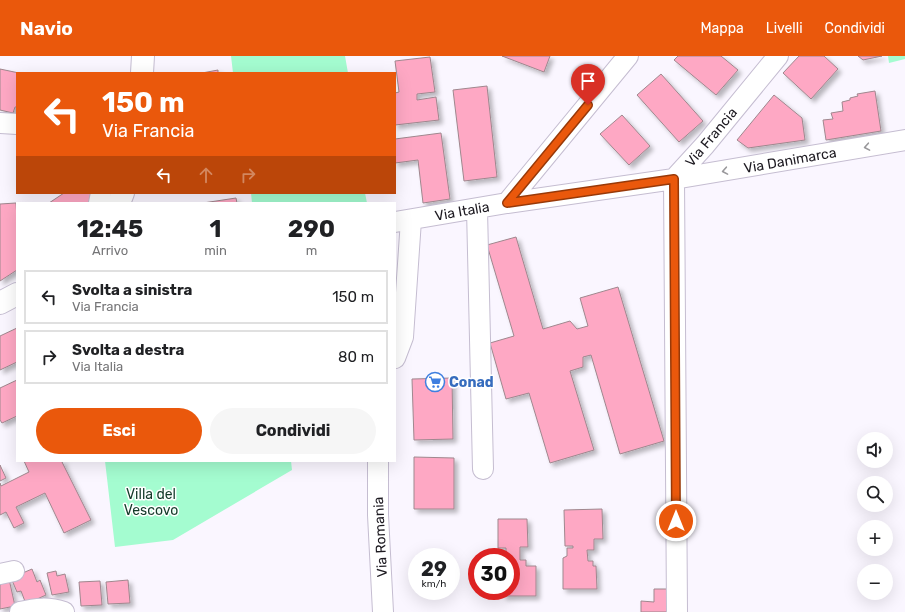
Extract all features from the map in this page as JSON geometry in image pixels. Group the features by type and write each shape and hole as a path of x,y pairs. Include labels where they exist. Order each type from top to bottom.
{"main road":[{"path":"142,72 143,56"},
{"path":"0,303 16,295"}],"street":[{"name":"Via Italia","path":"403,221 507,203 628,56"},
{"name":"Via Francia","path":"507,203 674,179 705,145 778,56"},
{"path":"0,123 16,124"},
{"name":"Via Danimarca","path":"674,179 905,140"},
{"path":"674,179 677,612"},
{"path":"478,209 483,469"},
{"path":"396,355 403,337 403,221"},
{"name":"Via Romania","path":"378,462 378,515 383,612"},
{"path":"20,612 46,608 64,612"}],"green space":[{"path":"231,56 345,56 348,72 233,72"},
{"path":"888,56 905,56 905,59 889,63"},
{"path":"251,194 365,194 367,202 252,202"},
{"name":"Villa del Vescovo","path":"105,462 291,462 292,470 173,540 115,547"}],"building":[{"path":"502,56 550,56 544,72"},
{"path":"678,56 721,56 738,70 716,95 674,60"},
{"path":"799,56 824,56 838,69 811,99 783,73"},
{"path":"858,56 882,56 863,60"},
{"path":"430,57 435,92 417,94 417,100 436,97 439,120 396,125 396,93 399,92 395,61"},
{"path":"0,69 16,72 16,107 13,113 0,110"},
{"path":"218,70 218,72 207,72"},
{"path":"661,74 703,121 679,142 637,95"},
{"path":"487,86 497,177 464,181 453,90"},
{"path":"875,91 881,131 826,140 823,120 833,119 831,113 843,111 842,102 858,96 857,94"},
{"path":"774,95 802,118 805,140 748,148 737,140"},
{"path":"622,115 650,146 629,165 600,134"},
{"path":"441,133 450,199 423,203 418,160 396,163 396,139"},
{"path":"62,194 96,194 94,202 50,202"},
{"path":"236,198 237,202 210,202"},
{"path":"16,203 16,271 0,281 0,204"},
{"path":"516,237 543,329 570,321 577,329 588,326 580,298 618,287 664,441 620,454 591,355 583,357 583,367 570,371 594,450 550,463 529,393 506,399 490,343 514,336 487,245"},
{"path":"16,328 16,362 0,370 0,336"},
{"path":"452,378 453,439 414,440 412,379"},
{"path":"16,380 16,416 2,423 0,420 0,388"},
{"path":"414,457 454,458 454,509 414,509"},
{"path":"24,462 62,462 91,520 64,533 45,493 16,507 24,523 14,528 6,512 0,515 0,483 1,486 29,472"},
{"path":"0,465 6,478 0,481"},
{"path":"602,509 603,539 594,539 594,550 587,550 588,561 593,561 593,566 596,566 597,589 563,589 563,558 567,556 567,548 573,548 573,546 565,546 564,510"},
{"path":"498,519 527,519 528,547 498,548"},
{"path":"520,560 526,560 526,566 536,566 536,596 520,596"},
{"path":"32,569 37,582 40,580 46,595 26,604 21,591 17,592 11,578"},
{"path":"56,571 57,576 65,574 69,592 52,595 47,573"},
{"path":"9,579 15,606 0,609 0,581"},
{"path":"128,580 130,603 108,604 106,582"},
{"path":"100,581 102,605 81,606 79,582"},
{"path":"654,589 671,589 675,612 641,612 641,601 654,602"}],"place":[{"name":"Conad","path":"435,382"}],"route":[{"path":"588,105 507,203 674,179 676,521"}]}
